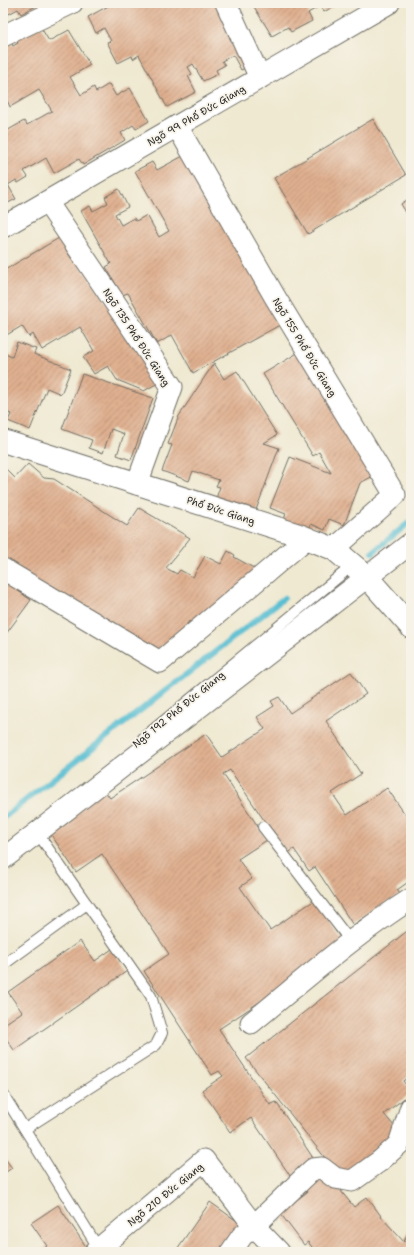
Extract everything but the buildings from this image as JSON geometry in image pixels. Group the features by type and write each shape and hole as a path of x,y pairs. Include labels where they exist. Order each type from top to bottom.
{"street":[{"path":"3,36 72,3"},
{"path":"226,3 260,78"},
{"name":"Ngõ 99 Phố Đức Giang","path":"3,227 389,3"},
{"name":"Ngõ 155 Phố Đức Giang","path":"177,126 275,298 395,495 334,549"},
{"name":"Ngõ 135 Phố Đức Giang","path":"47,202 172,387 137,484"},
{"name":"Phố Đức Giang","path":"3,441 307,538 334,549 360,571 411,627"},
{"path":"3,569 160,662 307,538"},
{"path":"3,859 35,830 360,571 411,543"},
{"path":"251,1023 387,914 411,899"},
{"path":"231,1252 242,1236 313,1169 322,1168 335,1178 352,1181 380,1161 399,1144 411,1107"},
{"name":"Ngõ 210 Đức Giang","path":"97,1250 204,1160 254,1226"},
{"path":"254,1226 279,1252"}],"lane":[{"path":"263,827 351,942"},
{"path":"3,851 35,830 151,996 162,1033 156,1045 25,1129"},
{"path":"3,966 87,904"},
{"path":"3,1094 97,1250"}],"waterway":[{"path":"373,552 411,521"},
{"path":"3,818 284,598"}]}
